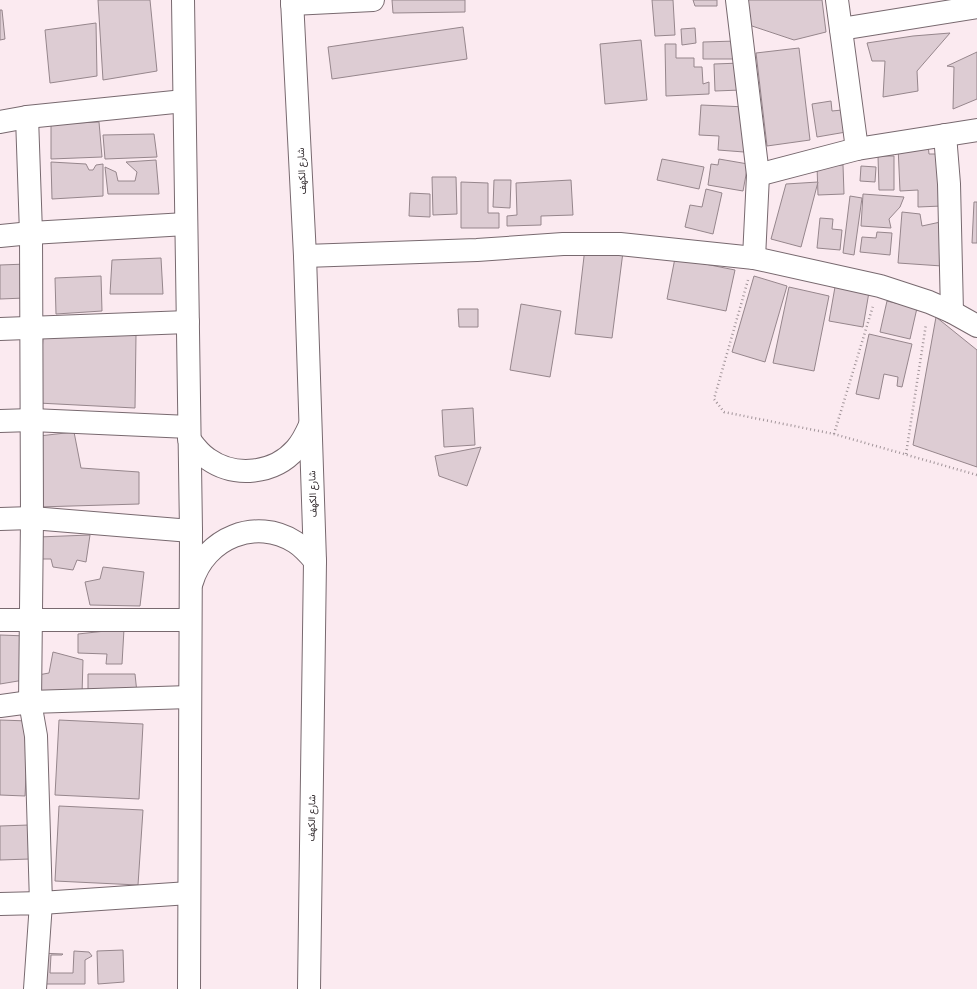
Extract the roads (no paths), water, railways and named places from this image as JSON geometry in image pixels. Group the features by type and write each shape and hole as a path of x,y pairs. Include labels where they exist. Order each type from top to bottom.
{"street":[{"path":"183,0 191,531 189,989"},
{"path":"292,2 373,0"},
{"path":"737,0 758,175 754,258"},
{"path":"837,0 857,149"},
{"name":"شارع الكهف","path":"292,2 305,256 315,561 309,989"},
{"path":"841,29 977,7"},
{"path":"0,122 27,117 184,101"},
{"path":"27,117 31,233 32,420 30,702 36,736 41,903 35,989"},
{"path":"758,175 857,149 977,130"},
{"path":"945,135 949,184 952,312"},
{"path":"0,236 186,224"},
{"path":"305,256 476,250 563,244 620,244 754,258 880,286 929,302 952,312 977,326"},
{"path":"0,329 188,322"},
{"path":"0,421 32,420 189,433"},
{"path":"189,433 198,450 208,459 220,466 247,472 274,466 286,459 304,438 310,425"},
{"path":"0,519 32,518 191,531"},
{"path":"190,587 200,562 209,552 219,543 231,536 244,532 264,531 284,536 296,542 315,561"},
{"path":"0,620 190,620"},
{"path":"0,706 30,702 190,697"},
{"path":"0,904 41,903 189,893"}]}
